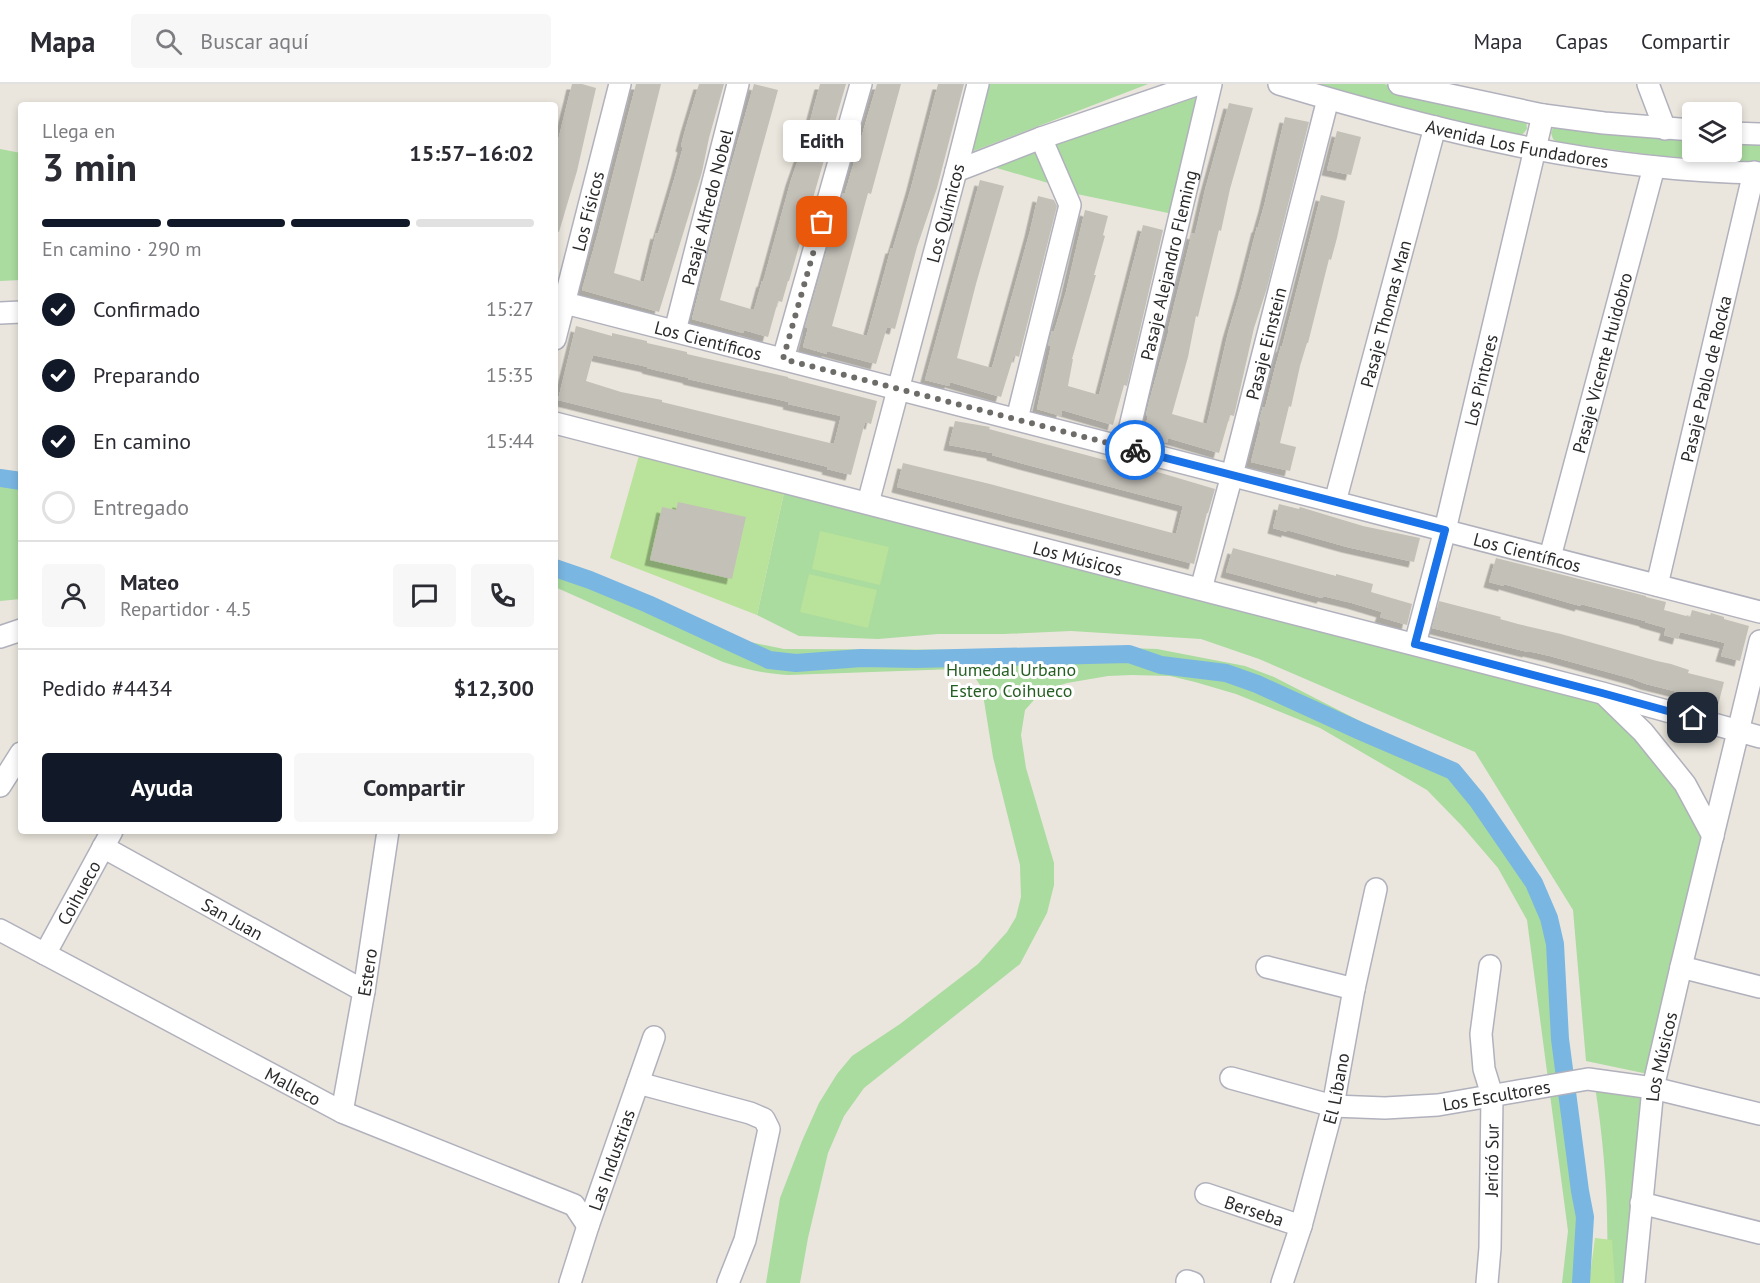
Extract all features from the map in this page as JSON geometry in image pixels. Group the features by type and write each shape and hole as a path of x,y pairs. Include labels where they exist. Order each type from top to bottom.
{"street":[{"name":"Los Físicos","path":"558,328 620,84"},
{"name":"Pasaje Alfredo Nobel","path":"675,331 738,84"},
{"path":"783,359 861,84"},
{"path":"956,171 978,84"},
{"name":"Los Químicos","path":"868,503 956,171 1041,138 1199,84"},
{"name":"Pasaje Alejandro Fleming","path":"1125,448 1211,84"},
{"name":"Avenida Los Fundadores","path":"1279,84 1435,127 1535,149 1654,167 1757,172"},
{"name":"Avenida Los Fundadores","path":"1400,84 1543,115 1682,130"},
{"path":"1648,84 1665,129"},
{"name":"Pasaje Einstein","path":"1201,589 1328,99"},
{"name":"Los Pintores","path":"1415,644 1445,530 1543,115"},
{"name":"Pasaje Thomas Man","path":"1335,502 1435,127"},
{"path":"1742,133 1760,134"},
{"path":"1017,419 1070,205 1041,138"},
{"name":"Pasaje Vicente Huidobro","path":"1550,557 1654,167"},
{"name":"Pasaje Pablo de Rocka","path":"1657,585 1757,172"},
{"name":"Los Científicos","path":"565,303 1760,612"},
{"path":"0,313 18,312"},
{"name":"Los Músicos","path":"558,429 868,503 1415,644 1739,731 1653,1088 1634,1283"},
{"path":"0,636 18,631"},
{"path":"1760,641 1739,731 1760,736"},
{"name":"Los Músicos","path":"1602,693 1643,732 1685,784 1713,836"},
{"path":"0,786 18,758"},
{"name":"Estero","path":"342,1112 364,991 388,834"},
{"name":"San Juan","path":"108,839 364,991"},
{"name":"Coihueco","path":"45,954 108,839"},
{"name":"El Líbano","path":"1282,1283 1301,1226 1333,1106 1354,988 1376,889"},
{"name":"Malleco","path":"0,930 342,1112 574,1205 588,1226"},
{"name":"Jericó Sur","path":"1487,1283 1490,1248 1492,1095 1484,1069 1481,1034 1490,966"},
{"path":"1267,967 1354,988"},
{"path":"1681,967 1760,987"},
{"name":"Las Industrias","path":"570,1283 654,1037"},
{"name":"Los Escultores","path":"1231,1078 1333,1106 1359,1108 1438,1105 1588,1079 1653,1088 1760,1114"},
{"path":"638,1083 750,1113 764,1119 769,1129 745,1240 728,1283"},
{"name":"Berseba","path":"1206,1194 1301,1226"},
{"path":"1641,1203 1760,1233"}],"green space":[{"path":"988,84 1148,84 971,152"},
{"path":"1309,84 1384,84 1526,119 1527,129 1521,136 1438,119"},
{"path":"1200,96 1173,214 1072,193 1055,145"},
{"path":"1554,125 1682,137 1682,157 1557,142 1551,133"},
{"path":"1742,142 1760,143 1760,162 1742,161"},
{"path":"0,149 18,152 18,280 0,281"},
{"path":"1040,151 1055,185 990,166"},
{"path":"640,452 786,484 757,615 610,558"},
{"path":"0,476 18,481 18,599 0,601"},
{"path":"786,484 1597,703 1652,753 1686,802 1701,835 1648,1074 1586,1061 1573,910 1475,752 1259,659 1201,639 1071,631 938,634 878,639 799,636 757,615"},
{"path":"820,531 889,547 880,585 812,569"},
{"name":"Humedal Urbano Estero Coihueco","path":"558,562 750,642 784,649 1031,650 1096,647 1157,649 1245,666 1274,677 1433,760 1466,789 1546,910 1567,1104 1585,1228 1581,1283 1562,1283 1568,1231 1527,920 1498,868 1427,790 1320,728 1236,694 1195,682 1170,676 1132,675 1108,676 1067,683 1042,691 1025,710 1021,735 1026,768 1054,863 1054,885 1047,913 1020,964 864,1088 844,1116 828,1153 800,1283 766,1283 780,1198 819,1103 837,1074 852,1056 900,1024 978,964 1007,932 1016,917 1021,897 1020,865 993,757 982,688 972,673 956,669 788,675 747,669 723,662 558,588"},
{"path":"809,574 877,590 868,628 800,612"},
{"path":"1595,1086 1645,1098 1629,1283 1606,1283 1606,1184"},
{"path":"1595,1238 1612,1240 1615,1283 1589,1283"}],"building":[{"path":"572,84 596,88 577,171 559,232 558,232 558,141"},
{"path":"636,84 661,84 614,273 644,282 699,84 724,84 702,172 659,312 582,290"},
{"path":"754,84 778,90 720,300 754,310 820,84 846,84 789,281 782,302 778,301 768,337 744,330 743,333 692,319 724,190"},
{"path":"877,84 901,84 871,194 868,193 832,326 867,336 891,248 893,248 911,188 938,84 964,84 937,188 917,247 895,329 887,327 876,364 803,347 808,328 805,327"},
{"path":"1229,103 1253,108 1230,189 1221,231 1219,230 1198,317 1196,316 1188,357 1172,414 1207,424 1228,333 1264,206 1285,117 1309,122 1267,288 1254,328 1234,416 1230,415 1219,453 1168,438 1167,443 1143,436 1149,402 1192,233 1195,234"},
{"path":"1337,131 1361,137 1351,175 1327,170"},
{"path":"980,180 1004,186 957,358 992,368 1038,196 1054,200 1057,206 1019,357 1014,355 1001,397 950,382 949,386 925,380"},
{"path":"1321,195 1345,201 1337,238 1331,260 1329,259 1280,443 1296,447 1290,471 1251,462 1261,422 1259,421 1263,407 1265,408 1282,347"},
{"path":"1085,210 1108,216 1094,275 1096,275 1072,359 1068,386 1099,395 1143,225 1163,230 1127,386 1124,385 1113,425 1062,410 1061,416 1037,409 1051,346 1048,345 1066,292"},
{"path":"576,326 612,336 612,333 647,341 647,343 687,352 687,354 788,377 877,401 871,424 865,422 851,475 827,469 828,467 558,400","holes":["593,355 841,416 834,444 662,402 662,400 621,392 586,381"]},
{"path":"955,421 990,427 989,429 1215,489 1194,564 897,487 903,463 1176,534 1183,506 1024,464 992,455 992,453 949,445"},
{"path":"678,502 746,517 732,579 650,560 662,507 676,510"},
{"path":"1279,504 1299,509 1300,507 1363,526 1420,538 1414,562 1273,528"},
{"path":"1233,548 1373,584 1371,592 1412,604 1407,625 1380,617 1382,612 1352,603 1323,596 1322,598 1226,572"},
{"path":"1496,558 1666,602 1664,610 1690,617 1692,610 1710,615 1711,613 1749,626 1740,661 1721,656 1725,643 1680,632 1678,639 1664,635 1666,628 1645,621 1489,582"},
{"path":"1439,601 1671,664 1689,670 1688,673 1724,682 1717,709 1696,704 1698,697 1550,656 1432,628"}],"waterway":[{"path":"0,478 18,481"},
{"path":"558,569 648,604 769,660 796,663 861,658 916,659 1129,654 1161,665 1226,673 1257,684 1453,771 1477,800 1534,883 1549,918 1555,944 1560,1039 1585,1217 1581,1283"}],"way so far":[{"path":"822,222 783,359 1135,450"}],"place":[{"name":"Edith","path":"822,222"}],"route":[{"path":"1135,450 1445,530 1415,644 1693,718"}]}
